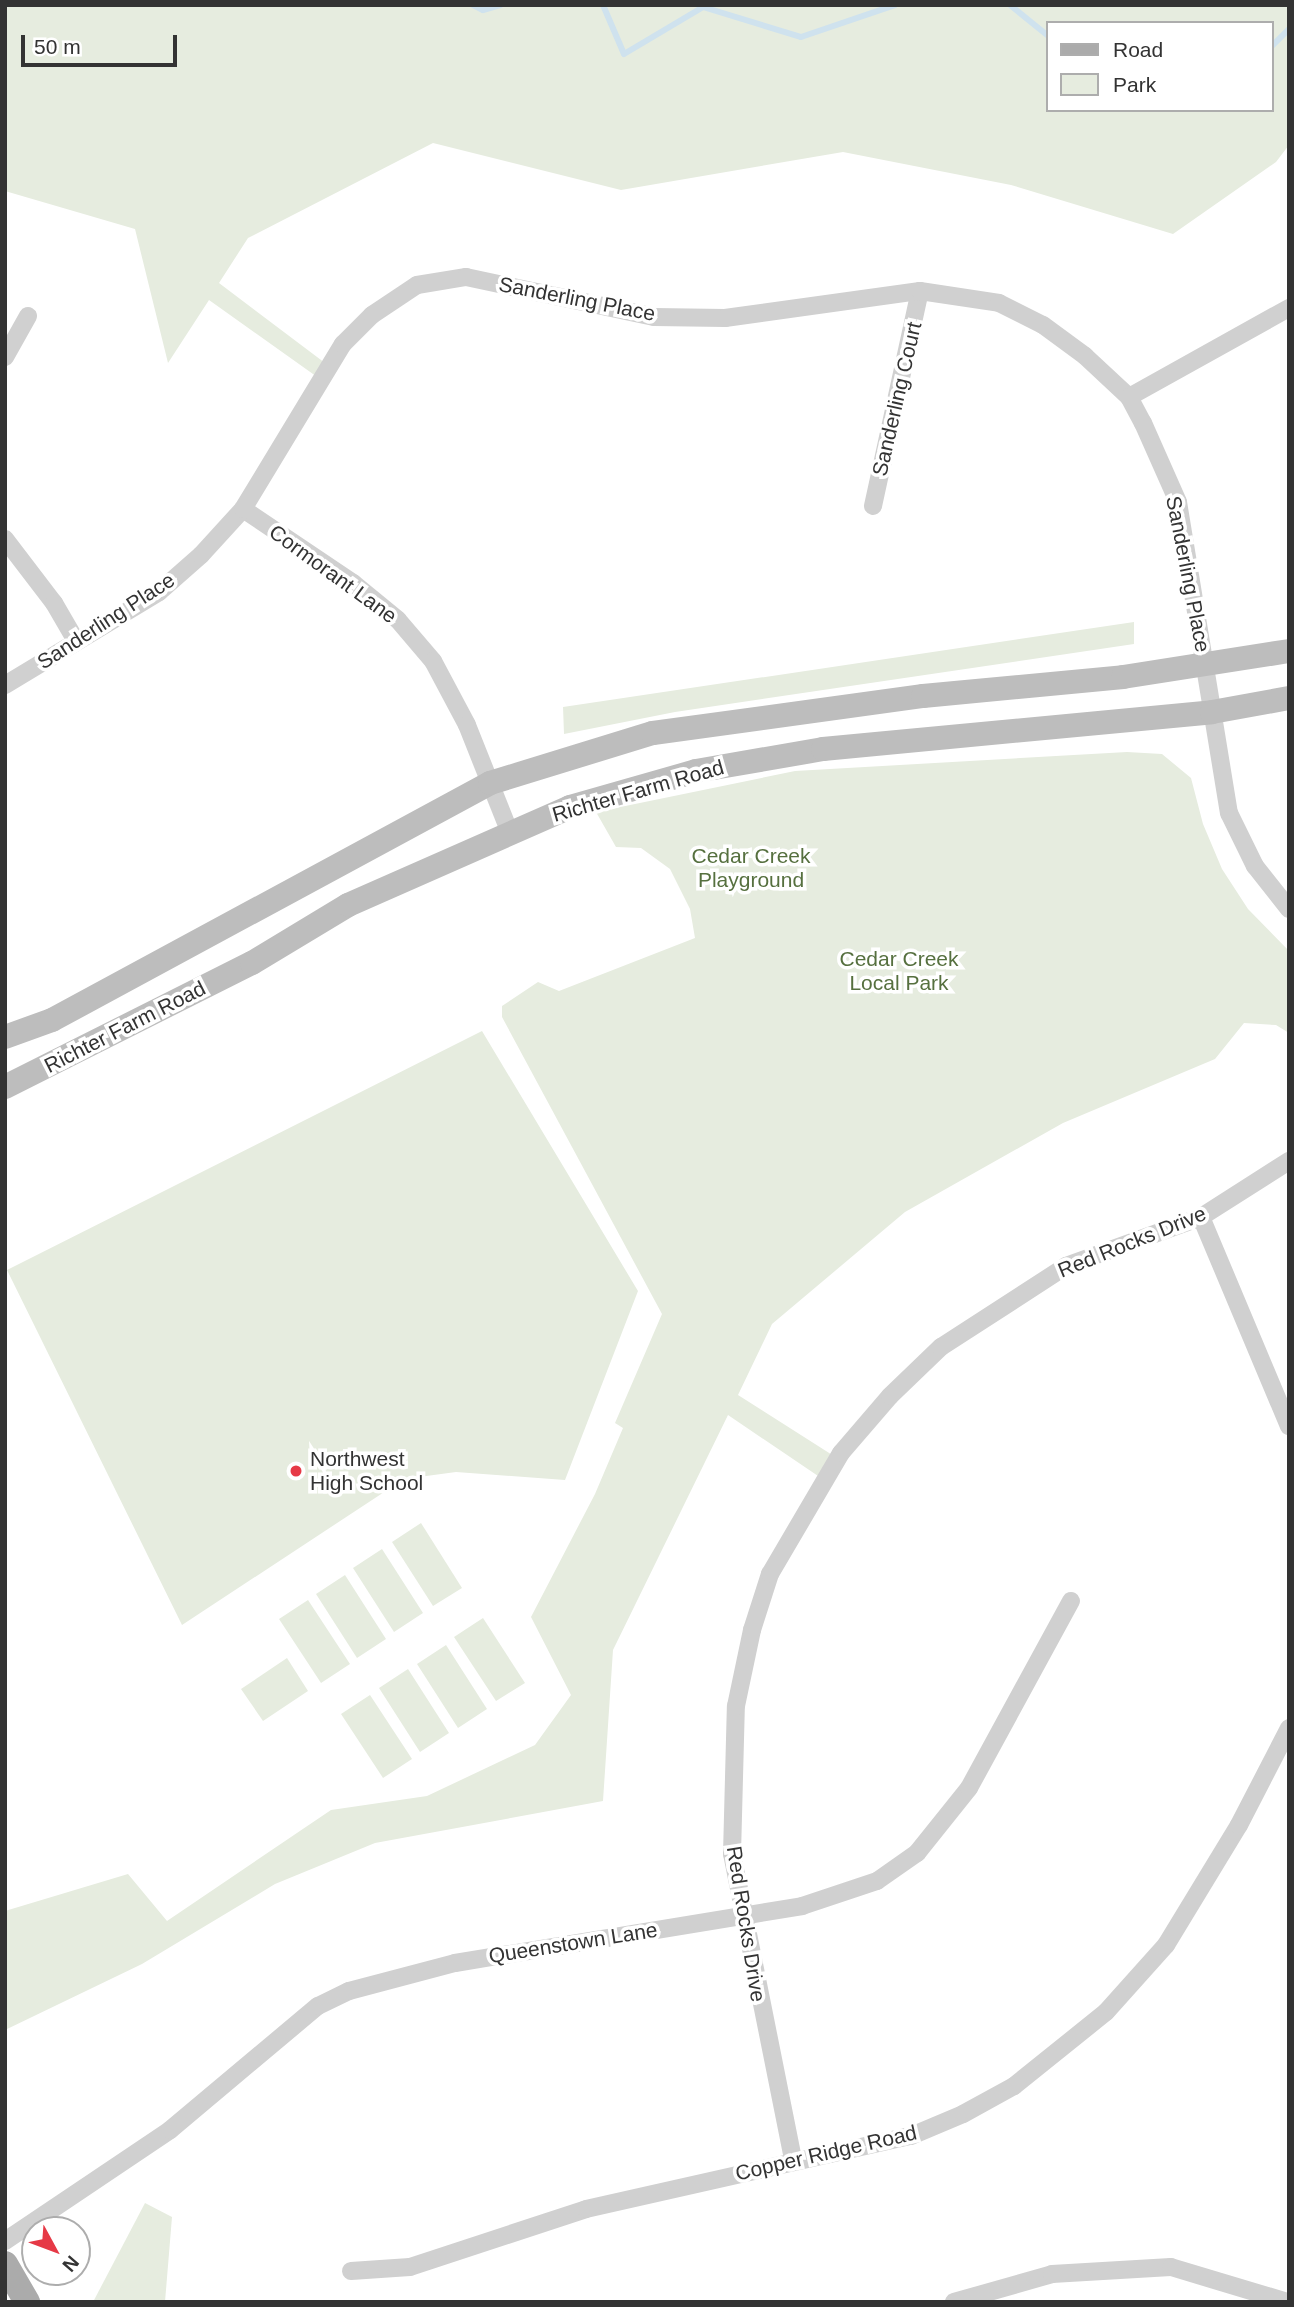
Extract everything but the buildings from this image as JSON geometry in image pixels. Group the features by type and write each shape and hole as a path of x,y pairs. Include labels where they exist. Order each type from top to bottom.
{"main road":[{"name":"Richter Farm Road","path":"5,1037 52,1020 490,783 653,733 923,696 1205,666 1289,651"},
{"name":"Richter Farm Road","path":"5,1087 187,998 348,905 570,807 696,771 824,749 1212,712 1289,698"},
{"path":"5,2264 27,2302"}],"street":[{"name":"Sanderling Place","path":"5,685 159,592 243,509 343,344 372,315 417,285 467,277 654,317 713,318 920,291 999,303 1043,325 1129,397 1178,502 1229,813 1255,866 1289,909"},
{"name":"Sanderling Court","path":"873,506 920,291"},
{"path":"1129,397 1289,308"},
{"path":"5,356 28,316"},
{"name":"Cormorant Lane","path":"243,509 398,620 433,661 467,724 510,832"},
{"path":"5,539 54,603 76,641"},
{"name":"Red Rocks Drive","path":"793,2160 741,1916 732,1854 731,1794 736,1706 770,1574 838,1458 890,1396 941,1347 1002,1304 1066,1266 1200,1217 1289,1161"},
{"path":"1200,1217 1289,1426"},
{"name":"Queenstown Lane","path":"5,2241 170,2130 308,2015 348,1991 444,1965 803,1906 877,1881 917,1853 969,1788 1072,1601"},
{"name":"Copper Ridge Road","path":"351,2271 410,2267 586,2209 793,2160 876,2145 963,2114 1061,2052 1106,2012 1166,1945 1239,1825 1289,1728"},
{"path":"954,2302 1052,2274 1171,2267 1287,2302"}],"green space":[{"path":"5,5 1289,5 1289,145 1276,162 1173,234 1011,185 843,152 621,190 433,143 248,238 219,283 329,366 320,379 209,300 168,363 135,229 5,191"},
{"path":"1134,622 1134,644 675,712 564,734 563,707"},
{"name":"Cedar Creek Local Park","path":"1127,752 1162,754 1191,778 1203,824 1222,869 1248,909 1289,951 1289,1033 1276,1025 1244,1023 1215,1059 1063,1123 905,1212 772,1324 738,1395 837,1458 824,1480 728,1415 613,1650 603,1801 375,1843 275,1884 142,1964 5,2030 5,1911 128,1874 167,1921 331,1810 427,1796 535,1745 571,1695 531,1617 595,1494 623,1428 615,1423 662,1314 502,1017 502,1006 538,982 559,991 695,938 690,909 670,869 641,848 616,847 596,812 795,771"},
{"path":"482,1031 638,1291 565,1480 456,1472 404,1479 182,1625 7,1270"},
{"path":"421,1523 462,1588 433,1606 392,1542"},
{"path":"382,1549 423,1613 394,1632 353,1568"},
{"path":"345,1575 386,1639 357,1658 316,1594"},
{"path":"308,1600 350,1664 321,1683 279,1619"},
{"path":"483,1618 525,1683 496,1701 454,1637"},
{"path":"446,1645 487,1709 458,1728 417,1664"},
{"path":"287,1658 308,1691 263,1721 241,1689"},
{"path":"408,1669 449,1733 420,1752 379,1688"},
{"path":"370,1695 412,1759 383,1778 341,1714"},
{"path":"145,2203 172,2217 165,2302 93,2302"}],"waterway":[{"path":"473,5 483,10 500,5"},
{"path":"603,5 624,54 703,7 801,37 895,5"},
{"path":"1010,5 1046,34"},
{"path":"1273,45 1289,29"}],"place":[{"name":"Northwest High School","path":"296,1471"}],"park label":[{"name":"Cedar Creek Playground","path":"751,868"}]}
